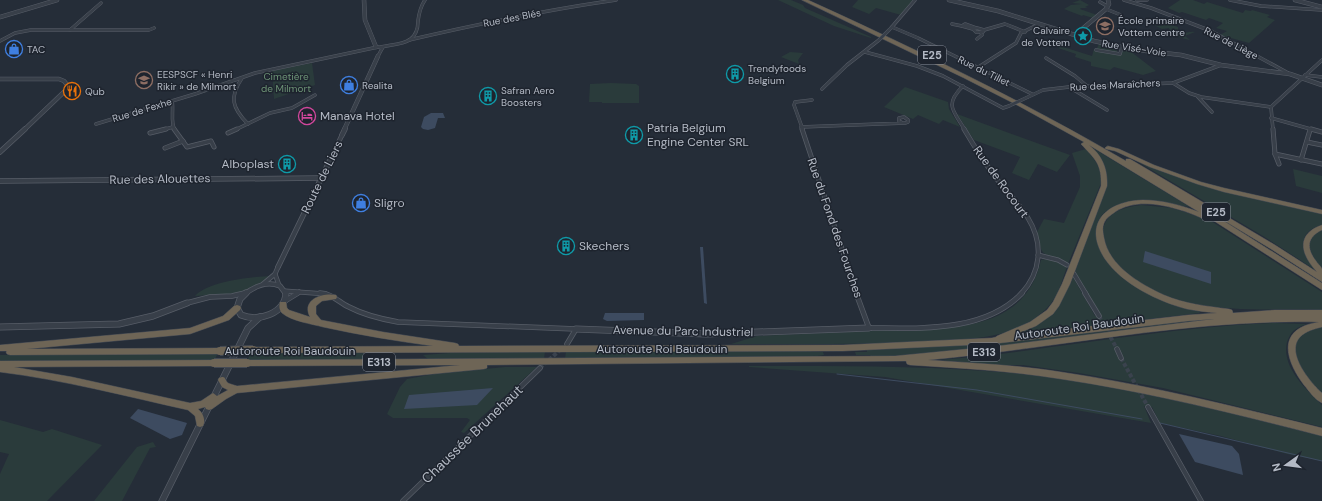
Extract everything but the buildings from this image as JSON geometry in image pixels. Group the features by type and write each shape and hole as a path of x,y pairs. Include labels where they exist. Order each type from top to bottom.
{"highway":[{"name":"E25","path":"804,0 964,75 1072,133 1235,231 1322,287"},
{"name":"E25","path":"812,0 968,73 1049,115 1196,200 1322,279"},
{"path":"992,341 1021,330 1050,312 1062,293 1096,207 1104,186 1104,169 1094,154 1072,133"},
{"path":"1108,148 1117,150 1152,166 1200,183 1322,212"},
{"path":"1235,231 1187,210 1148,203 1122,206 1111,211 1100,223 1099,230 1102,247 1108,258 1119,269 1142,287 1157,295 1186,306 1205,310 1245,314"},
{"path":"1322,227 1309,235 1305,245 1312,263 1322,273"},
{"path":"320,323 312,315 312,306 320,298 333,297"},
{"path":"284,302 284,309 288,313 320,323 422,342 460,346 471,350"},
{"path":"0,348 190,331 226,318 238,305"},
{"name":"E313","path":"992,341 1188,318 1245,314 1322,314"},
{"name":"Autoroute Roi Baudouin","path":"0,364 895,359 986,352 1192,324 1279,319 1322,320"},
{"path":"1322,324 1305,328 1298,332 1293,338 1291,352 1303,379 1322,400"},
{"name":"Autoroute Roi Baudouin","path":"0,352 843,348 992,341"},
{"path":"895,359 903,362 974,366 1060,375 1118,384 1193,400 1322,432"},
{"path":"209,406 223,396 236,390 495,365 512,362"},
{"path":"0,370 45,375 190,407 199,414 200,423"},
{"path":"222,380 225,385 236,390"},
{"path":"190,407 203,404 214,396"}],"street":[{"path":"0,17 56,0"},
{"path":"364,0 365,20 377,50"},
{"path":"409,40 417,32 418,9 425,0"},
{"name":"Rue des Blés","path":"377,50 382,47 409,40 491,22 567,7 616,0"},
{"path":"822,89 847,65 879,40 915,0"},
{"name":"Rue Visé-Voie","path":"949,0 998,11 1075,35 1122,47 1174,54 1221,65 1304,76 1322,85"},
{"path":"1075,35 1106,9 1108,0"},
{"name":"Rue de Liège","path":"1124,0 1151,8 1210,31 1290,74"},
{"path":"1137,0 1147,0"},
{"path":"1230,0 1265,6 1322,9"},
{"path":"1294,0 1322,9"},
{"path":"1100,2 1106,9 1121,15"},
{"path":"70,30 101,4"},
{"path":"952,24 984,30 1003,24 1024,32"},
{"path":"977,68 1013,45 1024,32 1039,24"},
{"path":"0,41 9,36 22,32 70,30 149,30 154,28"},
{"name":"Rue du Tillet","path":"891,28 918,38 1032,94"},
{"path":"975,29 976,32 981,33"},
{"path":"977,39 984,30"},
{"path":"1096,50 1120,54 1122,47"},
{"name":"Route de Liers","path":"263,284 274,274 278,267 342,135 378,56 377,50"},
{"name":"Rue de Fexhe","path":"96,124 266,70 377,50"},
{"path":"865,52 916,66 943,76 963,86"},
{"path":"1046,58 1065,69 1087,86"},
{"path":"1279,164 1275,154 1271,107 1322,60"},
{"name":"Rue des Maraîchers","path":"963,86 1003,108 1043,90 1087,86 1173,83 1221,65"},
{"path":"1304,76 1322,77"},
{"path":"243,77 238,84 234,100 235,109 248,124"},
{"path":"0,79 59,79 64,81 68,86 66,90 0,152"},
{"path":"1173,83 1198,97 1212,112"},
{"name":"Rue de Rocourt","path":"963,86 952,98 950,105 995,178 1028,219 1034,233 1038,255"},
{"path":"1069,87 1108,110"},
{"path":"228,133 274,112 292,108 315,95"},
{"path":"1198,97 1271,107"},
{"name":"Rue du Fond des Fourches","path":"812,100 795,102 794,105 853,285 869,328"},
{"path":"172,101 174,110 172,126 187,147 211,142 214,147"},
{"path":"1271,118 1310,130 1322,132"},
{"path":"801,127 903,123"},
{"path":"150,133 172,126"},
{"path":"1302,160 1310,130"},
{"path":"165,148 184,141"},
{"path":"1307,142 1322,145"},
{"path":"1275,154 1322,164"},
{"name":"Rue des Alouettes","path":"0,181 321,178"},
{"path":"1038,255 1058,260 1067,265"},
{"name":"Avenue du Parc Industriel","path":"285,291 322,292 348,307 373,317 398,322 714,334 948,325 966,322 993,314 1017,299 1034,278 1038,264 1038,255"},
{"path":"274,274 279,285 285,291 284,302"},
{"path":"1074,274 1099,316"},
{"path":"0,328 118,324 153,316 187,303 210,297 230,296 246,293 263,284 279,285"},
{"path":"244,317 260,317 274,312 284,302 300,292"},
{"path":"238,305 246,293"},
{"path":"230,296 238,305 239,313 244,317 248,328"},
{"path":"162,501 248,328 260,317"},
{"path":"567,344 576,329"},
{"path":"1117,349 1121,358"},
{"name":"Chaussée Brunehaut","path":"403,501 540,368"},
{"path":"1148,407 1201,501"}],"green space":[{"path":"778,0 791,0 803,5 805,8 871,38 834,26"},
{"path":"858,0 913,0 901,15 876,8 869,14 852,7"},
{"path":"1080,0 1089,5 1085,7 1088,8 1080,9 1097,15 1093,18 1082,16 1064,9 1071,5 1082,4 1072,3"},
{"path":"1180,0 1193,0 1204,4 1207,2 1243,13 1245,10 1252,10 1270,15 1267,17 1275,20 1249,43 1220,35 1227,31 1216,28 1223,23 1209,18 1206,20 1182,12 1179,13 1168,8"},
{"path":"1171,20 1175,23 1172,25 1178,27 1178,30 1175,32 1195,32 1185,36 1190,40 1156,29 1170,32 1169,28 1162,29 1154,25 1162,26 1159,22 1160,21 1165,24"},
{"path":"1099,44 1117,48 1117,53 1121,54 1123,50 1130,51 1156,71 1143,75 1114,67 1110,70 1091,66 1091,62 1075,57 1076,54 1058,48 1060,46 1092,56 1094,49 1096,50"},
{"path":"790,52 803,53 798,60 799,64 781,57"},
{"name":"Cimetière de Milmort","path":"312,63 315,85 274,99 272,71"},
{"path":"590,84 636,84 639,86 639,103 589,102"},
{"path":"905,87 948,102 949,109 960,127 943,120 939,124 918,115 913,119 884,107"},
{"path":"957,114 1070,155 1057,172 1038,164 1029,180 1012,173 1020,157 974,140"},
{"path":"1091,147 1190,207 1163,203 1120,204 1102,215 1098,222 1096,231 1107,258 1141,288 1198,310 1200,313 1014,335 1036,324 1070,284 1073,277 1095,316 1101,316 1075,272 1076,264 1107,177 1102,162"},
{"path":"1086,149 1099,169 1101,183 1068,264 1043,253 1040,247 1037,232 1044,219 1064,223 1080,187 1080,176 1072,153"},
{"path":"1133,159 1180,177 1322,213 1322,225 1307,233 1304,239 1305,251 1317,271 1263,236"},
{"path":"1293,169 1322,176 1322,193 1296,186"},
{"path":"1141,205 1173,208 1211,221 1322,292 1322,310 1241,309 1214,307 1187,302 1162,294 1138,282 1117,264 1108,252 1102,234 1105,223 1113,214 1129,207"},
{"path":"1322,230 1322,270 1312,254 1310,244 1311,239 1315,234"},
{"path":"1045,259 1061,262 1067,267 1054,299 1045,310 1034,319 1007,332 974,338 942,341 843,344 731,344 757,336 941,328 975,323 990,319 1017,303 1027,292 1035,277 1041,260"},
{"path":"271,276 266,281 241,293 195,296 201,291 220,283 253,277"},
{"path":"1239,316 1278,317 1031,344 893,356 871,357 870,355 856,355 855,352 1026,340 1190,320"},
{"path":"1275,323 1307,324 1291,333 1287,342 1286,351 1291,369 1296,377 1322,405 1322,427 1163,388 1079,373 1023,365 994,365 939,360 1023,351 1191,329"},
{"path":"1322,326 1322,398 1296,363 1295,342 1302,333"},
{"path":"545,351 544,359 429,360 423,355 450,353"},
{"path":"566,351 807,351 823,352 824,355 806,358 565,359"},
{"path":"218,353 214,361 0,362 0,355"},
{"path":"251,353 356,353 390,355 370,360 247,361"},
{"path":"749,366 868,366 987,371 1027,374 1098,384 1194,404 1322,436 1322,461 1287,454 1221,436 1160,423 1152,407 1144,406 1151,423 885,377"},
{"path":"505,367 537,367 464,433 461,432 470,420 467,418 393,418 387,414 400,387 407,379 434,374"},
{"path":"0,420 43,432 52,429 102,445 47,501 0,501 0,474 9,454 0,452"},
{"path":"153,442 156,447 150,448 122,501 94,501 137,447"}],"water":[{"path":"431,113 443,113 445,118 438,118 435,128 428,130 423,129 421,127 424,117"},
{"path":"700,247 703,247 707,304 704,303"},
{"path":"1145,251 1211,272 1211,284 1143,262"},
{"path":"605,313 644,313 644,320 607,321 603,319"},
{"path":"493,388 477,405 404,409 409,395"},
{"path":"138,409 187,423 182,435 170,439 130,418"},
{"path":"1179,434 1232,446 1239,454 1243,475 1195,462"}],"waterway":[{"path":"837,374 977,390 1142,419"},
{"path":"1160,423 1322,461"}],"tunnel":[{"path":"1099,316 1117,349"},
{"path":"540,368 560,350"},
{"path":"1121,358 1148,407"}],"place":[{"name":"École primaire Vottem centre","path":"1105,26"},
{"name":"Calvaire de Vottem","path":"1083,36"},
{"name":"TAC","path":"14,49"},
{"name":"Trendyfoods Belgium","path":"735,74"},
{"name":"EESPSCF « Henri Rikir » de Milmort","path":"144,80"},
{"name":"Realita","path":"349,85"},
{"name":"Qub","path":"72,91"},
{"name":"Safran Aero Boosters","path":"488,96"},
{"name":"Manava Hotel","path":"307,116"},
{"name":"Patria Belgium Engine Center SRL","path":"634,135"},
{"name":"Alboplast","path":"287,164"},
{"name":"Sligro","path":"361,203"},
{"name":"Skechers","path":"566,246"}]}
